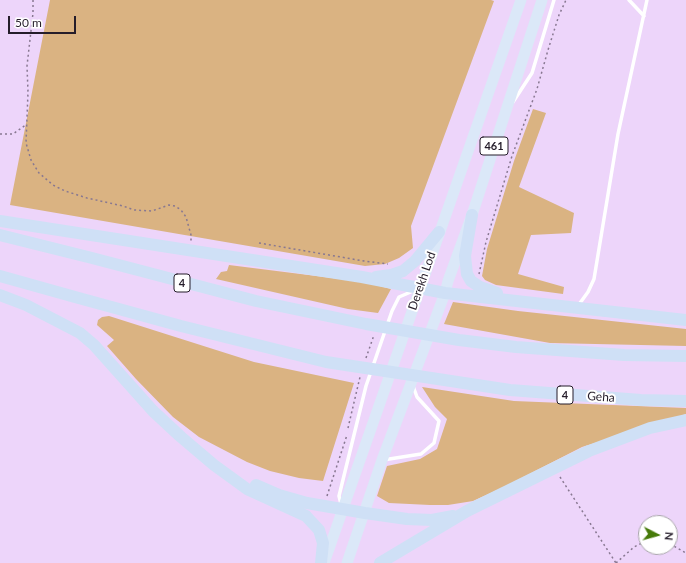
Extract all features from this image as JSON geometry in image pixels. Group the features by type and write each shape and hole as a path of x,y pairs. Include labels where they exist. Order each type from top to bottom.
{"highway":[{"path":"472,215 465,256 467,274 471,281 480,287 492,292 580,303 631,313"},
{"path":"0,221 190,250 445,293 686,320"},
{"path":"362,278 382,277 403,271 415,261 439,232"},
{"name":"4","path":"0,235 256,301 366,324 459,340 516,347 624,355 686,356"},
{"name":"Geha","path":"0,276 240,341 326,362 510,390 641,400 686,401"},
{"path":"0,295 26,305 80,333 94,345 153,411 214,465 247,489 306,516 319,530 323,543 323,563"},
{"path":"380,563 467,511 589,451 650,428 686,420"},
{"path":"214,465 258,487 279,495 307,503 365,514 407,519 432,520 467,511"}],"main road":[{"name":"Derekh Lod","path":"323,563 521,0"},
{"name":"Derekh Lod","path":"347,563 365,514 382,460 445,293 542,0"}],"lane":[{"path":"502,120 532,73 554,0"},
{"path":"629,0 644,16"},
{"path":"580,303 588,292 594,279 618,134 647,0"},
{"path":"342,509 339,496 366,386 389,318 399,297 419,288"},
{"path":"382,460 421,454 434,443 439,421 417,397 411,384"}],"path":[{"path":"33,0 27,66 26,143 31,160 39,173 65,191 134,210 152,211 169,205 175,206 181,210 186,217 191,234 190,250"},
{"path":"0,134 13,134 27,124"},
{"path":"259,243 364,262 408,266"},
{"path":"556,468 564,484 616,563 638,545"}],"shaded area":[{"path":"50,0 494,1 411,226 413,248 399,258 385,264 365,266 10,205"},
{"path":"533,109 546,113 519,187 574,213 571,233 531,235 518,274 564,287 563,294 496,285 485,280 482,276 487,249 514,161"},
{"path":"229,265 364,282 391,289 378,313 348,309 216,279 221,272 227,271"},
{"path":"453,302 518,311 686,329 686,346 550,343 444,324"},
{"path":"109,316 254,362 354,383 323,481 299,478 270,471 247,462 199,437 173,417 136,379 107,346 114,340 97,325 98,320 102,317"},
{"path":"422,387 514,401 686,408 686,414 582,447 504,487 473,501 448,505 389,503 377,496 387,466 420,459 437,449 447,419 435,407"}]}
